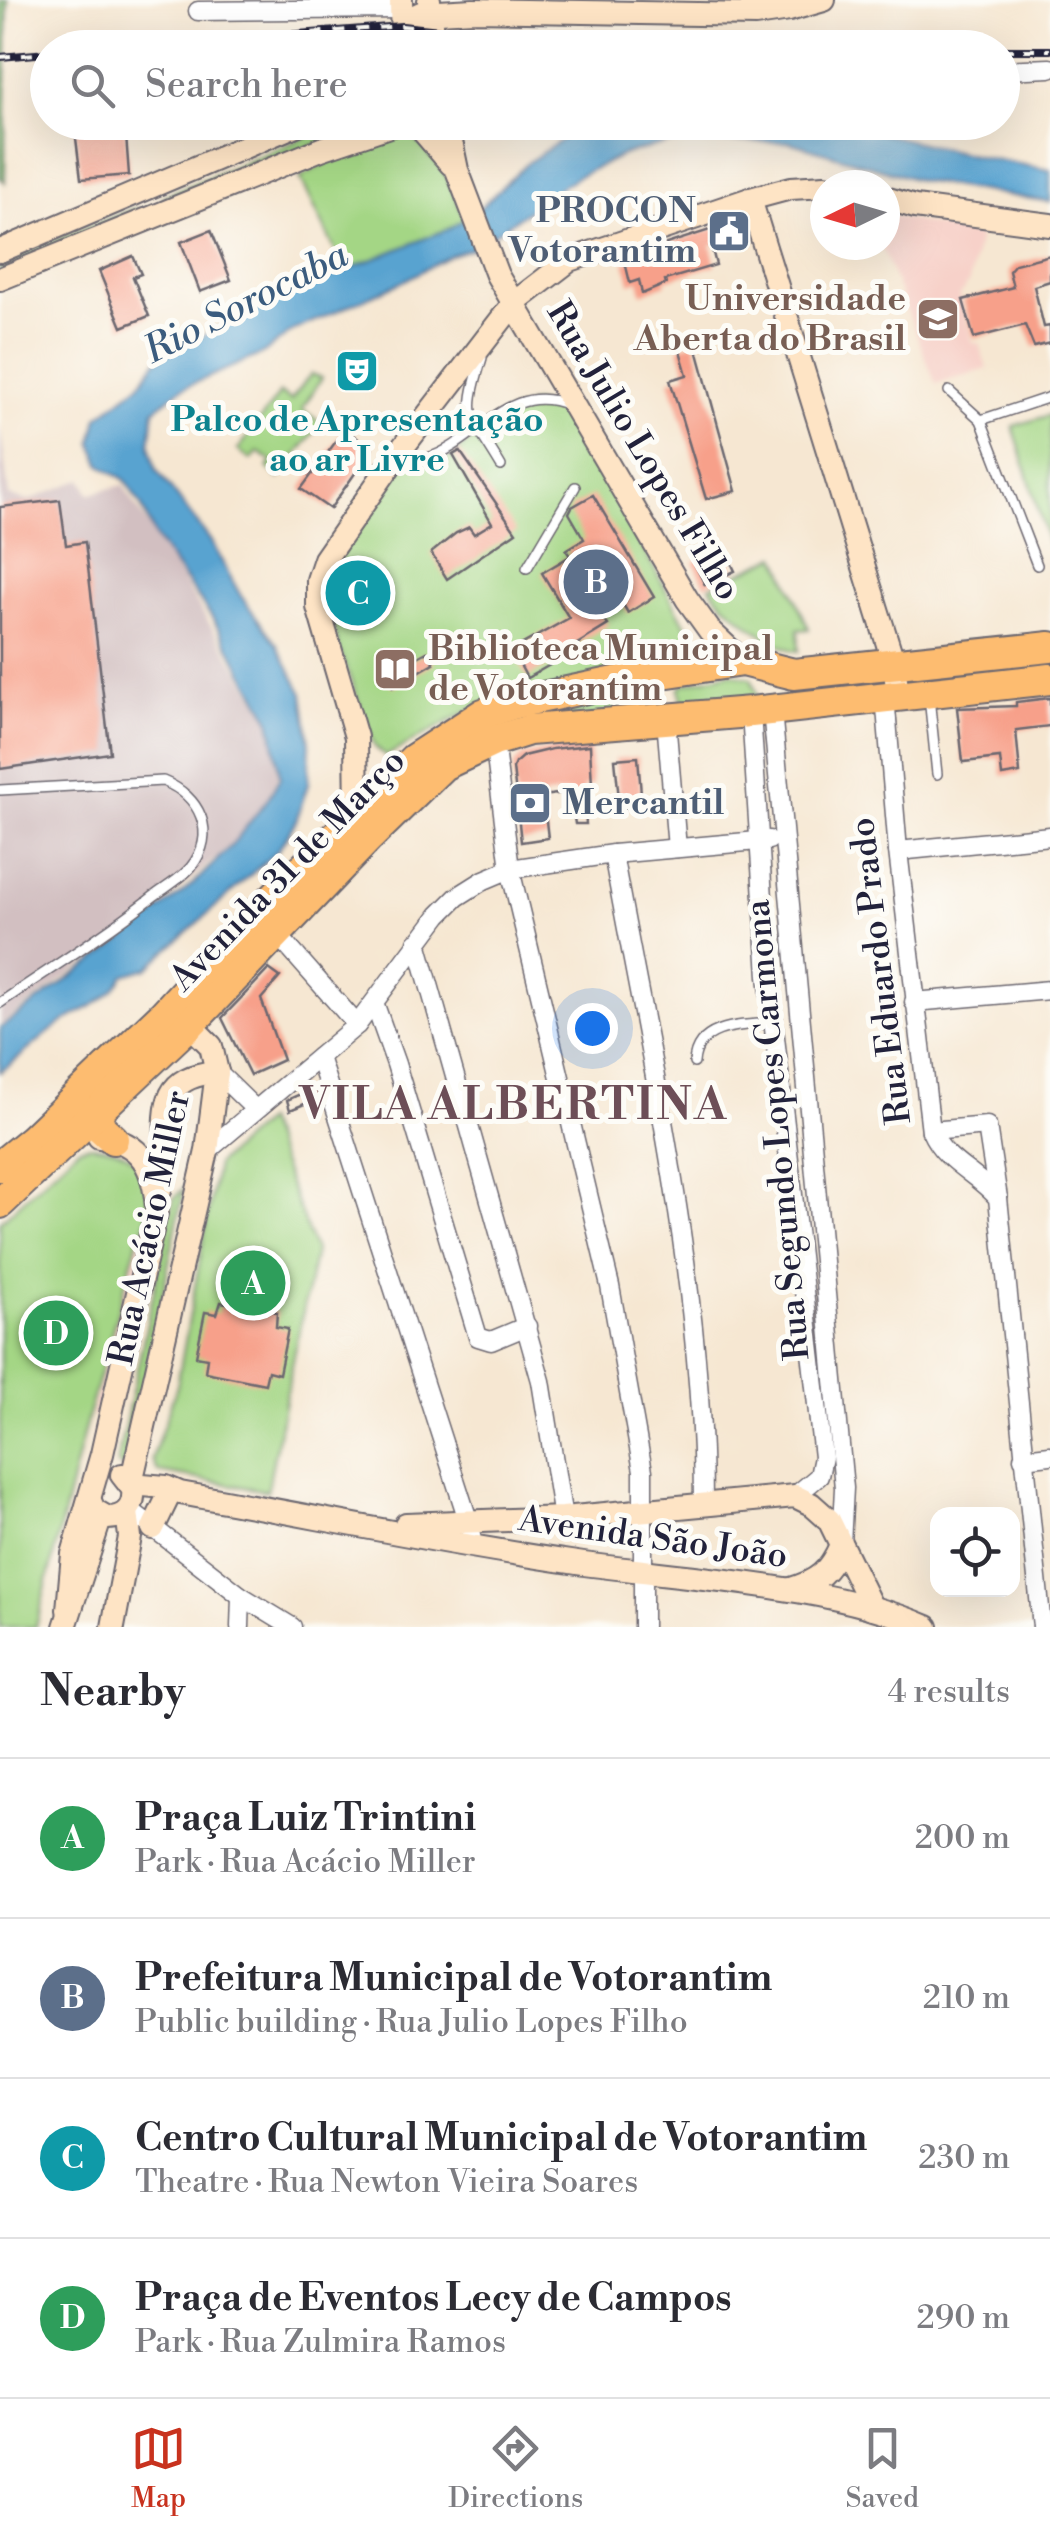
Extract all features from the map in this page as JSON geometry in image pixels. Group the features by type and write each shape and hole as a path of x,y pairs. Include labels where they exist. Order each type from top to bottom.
{"highway":[{"name":"Avenida 31 de Março","path":"0,1203 68,1140 104,1127 178,1018 357,815 414,759 482,714 531,700 742,661 794,674 1050,647"},
{"path":"742,661 756,672 762,711"},
{"path":"666,720 669,691 686,669"},
{"name":"Avenida 31 de Março","path":"0,1166 91,1084 178,1018 276,933 443,765 494,741 529,730 762,711 1050,679"},
{"path":"91,1084 90,1102 104,1127"}],"main road":[{"path":"401,10 429,6 755,15 824,0"},
{"path":"0,251 261,140"},
{"path":"0,279 348,140"},
{"path":"429,140 460,177"},
{"path":"451,140 460,177"},
{"name":"Rua Julio Lopes Filho","path":"460,177 496,272 574,408 687,598 710,630 742,661"},
{"path":"427,780 396,777 372,764 356,738 318,607 318,580 325,558 394,460 514,304 570,260 750,199 810,187"},
{"path":"145,190 156,216"},
{"path":"750,199 894,664 891,696"},
{"path":"900,203 1050,224"},
{"path":"489,336 496,272"},
{"path":"356,738 357,815"},
{"name":"Rua Acácio Miller","path":"113,1627 130,1537 131,1497 207,1151 217,1072 211,1046 178,1018"},
{"path":"66,1618 157,1208 165,1109 184,1080 217,1072"},
{"path":"104,1127 157,1173 184,1172 207,1151"},
{"path":"114,1472 131,1497 115,1518 95,1499 114,1472"},
{"name":"Avenida São João","path":"131,1497 166,1487 174,1494 367,1525 473,1548 786,1591 872,1608 923,1626"},
{"path":"153,1528 174,1494"},
{"path":"795,1496 823,1513 872,1608"},
{"name":"Avenida São João","path":"367,1525 563,1518 795,1496"},
{"path":"786,1591 815,1582 825,1574 841,1545"}],"street":[{"path":"198,10 340,4 401,10"},
{"path":"1020,69 1050,68"},
{"name":"Rua Eduardo Prado","path":"891,696 898,851 930,1132 939,1150 985,1183 998,1198"},
{"path":"762,711 759,842 774,1023 832,1461 795,1496"},
{"name":"Rua Segundo Lopes Carmona","path":"762,711 784,838 832,1461 844,1488 841,1545"},
{"path":"666,720 677,848"},
{"path":"494,741 510,869 610,1286 643,1470 643,1627"},
{"path":"898,851 1050,836"},
{"path":"207,1151 357,1024 375,1005 417,942 457,897 484,880 510,869 613,854 784,838"},
{"path":"613,854 676,1200 703,1431 703,1505"},
{"path":"276,933 357,1024"},
{"path":"417,942 541,1381 563,1518"},
{"path":"914,1002 1050,990"},
{"path":"375,1005 478,1337 491,1340 527,1326"},
{"path":"319,1057 470,1523 473,1548"},
{"path":"217,1072 254,1109"},
{"path":"930,1132 987,1126 998,1198 1042,1627"},
{"path":"1023,1458 1050,1455"},
{"path":"131,1497 153,1528 241,1596 292,1627"},
{"path":"240,1627 241,1596"}],"lane":[{"path":"489,336 469,410 475,428 501,466"},
{"path":"950,391 980,420 1036,565"},
{"path":"980,420 1050,398"},
{"path":"394,460 431,457 512,404 529,399 562,402 574,408"},
{"path":"527,568 575,486"},
{"path":"929,692 936,774"},
{"path":"0,790 163,781 179,787 205,821 204,842 190,868 138,910 0,1003"},
{"path":"694,1063 697,1044 704,1038 734,1027 774,1023"}],"shaded area":[{"name":"Universidade Aberta do Brasil","path":"900,218 979,236 969,282 959,296 973,343 979,343 987,369 936,384 887,260 900,260"},
{"path":"0,425 9,496 28,501 82,479 90,494 123,485 269,719 278,776 266,799 231,844 143,921 0,1025"},
{"path":"143,1237 104,1416 92,1417 134,1240"}],"green space":[{"path":"0,0 8,0 5,182 0,177"},
{"path":"298,140 329,140 162,201 164,196"},
{"path":"376,140 416,140 445,172 465,219 345,271 300,177"},
{"path":"136,208 140,212 0,272 0,261"},
{"path":"311,374 322,378 302,409 321,423 279,478 268,468 272,461 258,452 251,460 238,450 280,393 291,400"},
{"path":"532,403 552,407 570,418 694,640 692,650 686,655 468,711 386,756 375,747 339,648 326,594 332,563 404,463 445,460 508,413"},
{"path":"1050,415 1050,549 1013,426"},
{"path":"777,556 809,629 798,630 799,651 778,644 750,626 710,586"},
{"path":"730,673 751,678 759,699 683,703 679,689 684,684"},
{"path":"666,678 659,692 660,712 460,733"},
{"path":"265,1121 315,1251 267,1491 158,1472 152,1459 177,1386 217,1164"},
{"path":"90,1145 120,1151 137,1164 147,1184 147,1219 85,1427 36,1627 0,1627 0,1222 78,1148"},
{"path":"184,1188 124,1470 117,1462 174,1198"}],"water":[{"path":"562,140 909,140 1050,170 1050,202 921,181 900,175 900,170 884,170 789,142 678,141 625,154 574,178 476,247 451,255 400,283 292,331 264,353 181,389 154,410 150,445 156,469 210,540 241,596 277,645 303,694 310,744 308,784 296,821 278,850 148,968 124,975 110,994 56,1027 0,1072 0,1028 119,943 194,883 231,846 280,777 270,719 211,616 156,539 125,480 101,465 92,443 98,417 139,385 157,360 178,348 299,289 451,228 482,206 527,163"}],"building":[{"path":"76,140 126,140 129,175 81,179"},
{"path":"741,220 746,235 711,245 716,265 665,280 666,284 642,294 639,280 630,283 625,262"},
{"path":"211,230 231,280 200,292 181,242"},
{"path":"1050,255 1050,281 1034,286 1044,327 1050,326 1050,343 1034,347 1025,325 974,338 963,300 1013,287 1009,271 1015,264"},
{"path":"133,256 141,274 133,277 149,316 122,327 99,271"},
{"path":"695,342 736,491 706,499 670,380 687,375 679,347"},
{"name":"Palco de Apresentação ao ar Livre","path":"357,357 366,361 370,370 366,379 357,383 348,379 344,370 348,361"},
{"path":"345,429 372,449 330,509 301,489"},
{"path":"460,451 516,532 447,579 431,553 456,533 469,527 474,534 492,523 453,455"},
{"path":"593,495 654,597 628,613 621,601 600,613 608,625 574,646 576,650 527,678 512,650 569,618 542,573 570,556 566,550 584,539 569,513"},
{"path":"60,500 66,545 85,542 110,753 0,769 0,507"},
{"path":"724,548 735,571 705,585 694,562"},
{"path":"353,572 369,574 362,616 348,613"},
{"name":"Biblioteca Municipal de Votorantim","path":"407,652 412,660 427,652 434,663 393,687 381,667"},
{"path":"1050,698 1050,726 1016,730 1020,773 1002,776 1000,758 963,762 957,708 1016,706 1016,702"},
{"path":"590,745 592,786 583,786 586,824 575,824 570,792 543,796 548,838 521,842 515,763 523,756 552,749"},
{"path":"638,757 642,806 620,809 615,759"},
{"path":"269,969 280,977 261,999 283,1060 250,1075 222,1018"},
{"path":"316,1087 319,1098 290,1110 287,1100"},
{"path":"221,1302 277,1312 276,1327 288,1329 279,1374 268,1371 265,1384 205,1372 207,1358 196,1356 205,1312 217,1314"}],"railway":[{"path":"350,30 402,26 439,30"},
{"path":"1020,50 1050,50"},
{"path":"0,57 30,54"}],"place":[{"name":"PROCON Votorantim","path":"729,231"},
{"name":"Universidade Aberta do Brasil","path":"938,319"},
{"name":"Palco de Apresentação ao ar Livre","path":"357,371"},
{"name":"Prefeitura Municipal de Votorantim","path":"596,582"},
{"name":"Centro Cultural Municipal de Votorantim","path":"358,593"},
{"name":"Biblioteca Municipal de Votorantim","path":"395,669"},
{"name":"Mercantil","path":"530,803"},
{"name":"Praça Luiz Trintini","path":"253,1283"},
{"name":"Praça de Eventos Lecy de Campos","path":"56,1333"}],"district":[{"name":"VILA ALBERTINA","path":"514,1105"}],"water label":[{"name":"Rio Sorocaba","path":"246,303"}]}
